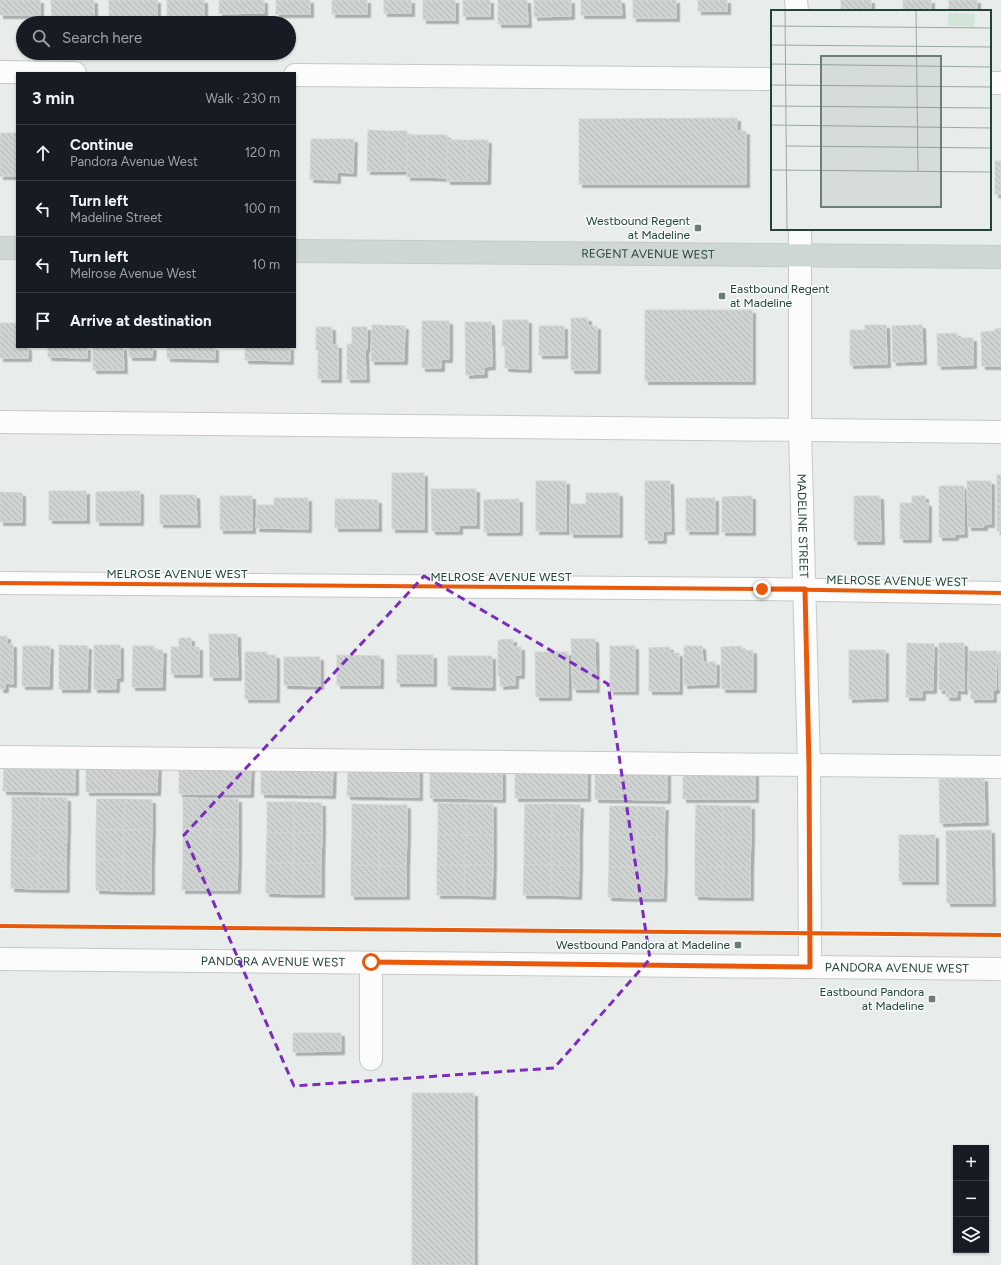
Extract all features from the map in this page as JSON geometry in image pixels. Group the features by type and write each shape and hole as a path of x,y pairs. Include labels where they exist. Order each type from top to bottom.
{"main road":[{"path":"0,248 16,248"},
{"name":"REGENT AVENUE WEST","path":"296,251 1001,257"}],"street":[{"path":"796,0 797,10"},
{"path":"0,72 16,72"},
{"path":"296,75 771,79"},
{"name":"MADELINE STREET","path":"800,230 800,430 809,766 810,967"},
{"path":"0,422 1001,432"},
{"name":"MELROSE AVENUE WEST","path":"0,583 805,589 1001,592"},
{"path":"0,758 1001,767"},
{"name":"PANDORA AVENUE WEST","path":"0,959 1001,968"},
{"path":"371,962 371,1059"}],"highlighted area":[{"path":"424,576 608,684 650,959 554,1068 294,1086 184,835"}],"building":[{"path":"0,0 40,0 40,15 0,15"},
{"path":"51,0 94,0 94,16 52,16"},
{"path":"109,0 157,0 157,16 109,16"},
{"path":"167,0 204,0 204,16 167,16"},
{"path":"219,0 264,0 264,13 219,14"},
{"path":"276,0 310,0 310,14 276,14"},
{"path":"332,0 367,0 367,14 332,14"},
{"path":"384,0 411,0 411,13 384,13"},
{"path":"423,0 455,0 455,20 423,20"},
{"path":"463,0 490,0 490,16 463,16"},
{"path":"498,0 527,0 528,24 498,24"},
{"path":"534,0 571,0 571,16 534,17"},
{"path":"581,0 621,0 622,15 581,15"},
{"path":"633,0 676,0 676,18 633,18"},
{"path":"698,0 727,0 727,11 698,11"},
{"path":"841,0 871,0 871,10 841,10"},
{"path":"903,0 931,0 931,10 903,10"},
{"path":"949,0 977,0 977,10 949,10"},
{"path":"737,118 737,131 746,131 746,184 579,184 579,119"},
{"path":"368,130 388,131 387,171 367,171"},
{"path":"388,131 407,131 407,171 387,171"},
{"path":"0,133 16,133 16,176 0,176"},
{"path":"407,135 427,135 427,177 407,177"},
{"path":"427,135 447,135 447,178 427,177"},
{"path":"311,139 354,139 353,173 337,172 337,180 310,179"},
{"path":"447,140 467,140 467,181 447,181"},
{"path":"467,140 488,140 487,181 467,181"},
{"path":"995,161 1001,161 1001,194 995,194"},
{"path":"645,310 752,310 752,381 645,381"},
{"path":"571,318 588,318 588,326 597,326 597,370 571,370"},
{"path":"503,320 528,320 528,369 505,368 505,346 502,346"},
{"path":"422,321 449,321 449,359 441,359 441,368 422,368"},
{"path":"465,322 491,322 492,366 484,367 484,374 466,375"},
{"path":"0,323 16,323 16,348 28,348 28,358 0,358"},
{"path":"372,325 405,326 404,361 371,361"},
{"path":"865,325 886,325 887,364 850,365 850,330 865,330"},
{"path":"922,325 923,361 893,362 892,326"},
{"path":"539,326 564,326 564,355 539,355"},
{"path":"316,327 332,327 332,345 338,345 338,379 318,379"},
{"path":"352,327 367,327 367,349 365,349 366,379 347,379 347,344 352,344"},
{"path":"1001,328 1001,366 982,366 981,332 995,331 995,329"},
{"path":"957,333 957,338 973,338 973,365 938,366 937,334"},
{"path":"48,348 87,348 87,358 48,357"},
{"path":"93,348 123,348 124,370 93,370"},
{"path":"129,348 153,348 152,357 129,357"},
{"path":"167,348 215,348 215,359 167,358"},
{"path":"245,348 290,348 290,361 245,360"},
{"path":"392,473 424,473 424,529 392,529"},
{"path":"997,475 1001,475 1001,531 997,531"},
{"path":"536,481 566,481 566,531 536,531"},
{"path":"645,481 670,481 671,531 663,531 663,540 645,540"},
{"path":"967,481 991,481 991,524 984,524 984,527 968,527"},
{"path":"939,486 964,486 964,534 955,534 955,537 939,537"},
{"path":"431,489 476,489 476,525 459,525 459,531 432,531"},
{"path":"49,491 86,491 86,520 49,520"},
{"path":"140,491 140,522 96,522 96,492"},
{"path":"0,492 22,493 22,522 0,522"},
{"path":"586,493 619,493 619,534 570,534 570,504 586,504"},
{"path":"160,495 196,495 197,524 160,524"},
{"path":"220,496 252,496 252,530 220,530"},
{"path":"752,496 752,532 722,532 722,497"},
{"path":"854,496 880,496 881,541 854,541"},
{"path":"912,496 925,496 925,503 928,503 928,539 900,539 900,503 912,503"},
{"path":"274,498 308,498 308,529 256,528 257,505 274,505"},
{"path":"686,498 715,498 715,531 686,531"},
{"path":"335,499 378,500 378,528 335,528"},
{"path":"519,499 519,532 484,532 484,500"},
{"path":"209,634 237,634 238,677 210,677"},
{"path":"0,636 7,636 7,644 13,644 13,684 5,683 5,689 0,689"},
{"path":"179,638 191,638 191,647 199,647 199,674 171,674 171,647 179,647"},
{"path":"513,639 513,647 521,647 521,675 515,675 515,685 500,686 500,676 498,676 498,640"},
{"path":"571,639 595,639 596,689 573,689"},
{"path":"907,643 934,644 933,690 922,690 922,697 906,697"},
{"path":"939,643 964,643 964,691 957,690 957,697 946,697 946,690 939,690"},
{"path":"59,645 88,646 87,689 59,689"},
{"path":"94,645 120,645 120,678 116,678 116,689 94,689"},
{"path":"23,646 50,646 49,686 22,686"},
{"path":"133,646 154,646 154,650 163,650 162,687 132,687"},
{"path":"610,646 635,646 635,691 610,691"},
{"path":"684,646 702,646 703,662 716,662 716,684 684,685"},
{"path":"742,646 742,651 753,650 753,689 722,689 721,647"},
{"path":"670,647 670,653 679,653 679,691 649,691 649,648"},
{"path":"849,650 885,650 885,698 849,699"},
{"path":"969,651 997,651 996,690 993,690 993,699 971,699 971,690 968,690"},
{"path":"245,652 267,652 267,655 276,655 276,699 245,699"},
{"path":"535,652 568,652 568,697 536,697"},
{"path":"999,652 1001,652 1001,689 999,689"},
{"path":"337,655 380,656 380,685 337,685"},
{"path":"397,655 433,655 433,683 397,683"},
{"path":"448,656 492,656 492,687 448,686"},
{"path":"284,657 320,657 320,686 284,685"},
{"path":"4,764 75,764 75,792 3,791"},
{"path":"86,764 158,764 157,792 86,792"},
{"path":"179,767 251,767 250,794 179,794"},
{"path":"261,767 333,767 332,795 261,794"},
{"path":"348,769 419,769 419,797 347,796"},
{"path":"430,771 502,771 502,799 430,798"},
{"path":"515,771 587,771 587,798 515,798"},
{"path":"683,771 755,772 755,799 683,799"},
{"path":"595,772 667,772 667,800 595,799"},
{"path":"984,778 985,822 940,823 939,779"},
{"path":"12,797 40,797 39,828 12,828"},
{"path":"40,797 67,798 67,828 39,828"},
{"path":"183,798 211,799 210,830 183,829"},
{"path":"97,799 125,799 124,830 96,830"},
{"path":"125,799 152,800 152,830 124,830"},
{"path":"211,799 238,799 238,830 210,830"},
{"path":"267,802 294,802 294,833 267,833"},
{"path":"294,802 322,803 322,833 294,833"},
{"path":"438,803 466,804 466,835 438,835"},
{"path":"352,804 379,805 379,835 352,835"},
{"path":"466,804 493,804 493,835 466,835"},
{"path":"525,804 552,804 552,835 524,835"},
{"path":"552,804 580,805 579,835 552,835"},
{"path":"379,805 407,805 407,836 379,835"},
{"path":"696,805 723,806 723,837 695,836"},
{"path":"610,806 637,806 637,837 609,837"},
{"path":"637,806 665,807 664,837 637,837"},
{"path":"723,806 751,806 751,837 723,837"},
{"path":"12,828 39,828 39,858 11,858"},
{"path":"39,828 67,828 66,859 39,858"},
{"path":"183,829 210,830 210,860 183,860"},
{"path":"96,830 124,830 124,860 96,860"},
{"path":"124,830 152,830 151,861 124,860"},
{"path":"210,830 238,830 238,860 210,860"},
{"path":"991,830 992,903 947,903 946,831"},
{"path":"267,833 294,833 294,863 266,863"},
{"path":"294,833 322,833 321,864 294,863"},
{"path":"352,835 379,835 379,866 351,865"},
{"path":"379,835 407,836 406,866 379,866"},
{"path":"438,835 466,835 465,865 437,865"},
{"path":"466,835 493,835 493,865 465,865"},
{"path":"524,835 552,835 551,865 524,865"},
{"path":"552,835 579,835 579,866 551,865"},
{"path":"899,835 935,835 935,881 899,881"},
{"path":"695,836 723,837 722,867 695,867"},
{"path":"609,837 637,837 636,867 609,867"},
{"path":"637,837 664,837 664,868 636,867"},
{"path":"723,837 751,837 750,867 722,867"},
{"path":"11,858 39,858 38,889 11,888"},
{"path":"39,858 66,859 66,889 38,889"},
{"path":"96,860 124,860 123,891 96,890"},
{"path":"124,860 151,861 151,891 123,891"},
{"path":"183,860 210,860 210,890 182,890"},
{"path":"210,860 238,860 237,890 210,890"},
{"path":"266,863 294,863 293,894 266,893"},
{"path":"294,863 321,864 321,894 293,894"},
{"path":"351,865 379,866 378,896 351,896"},
{"path":"437,865 465,865 465,895 437,895"},
{"path":"465,865 493,865 492,896 465,895"},
{"path":"524,865 551,865 551,895 523,895"},
{"path":"551,865 579,866 578,896 551,895"},
{"path":"379,866 406,866 406,896 378,896"},
{"path":"609,867 636,867 636,898 608,897"},
{"path":"636,867 664,868 663,898 636,898"},
{"path":"695,867 722,867 722,897 695,896"},
{"path":"722,867 750,867 750,897 722,897"},
{"path":"293,1033 341,1033 341,1051 293,1052"},
{"path":"412,1093 474,1093 474,1265 412,1265"}],"cycle path":[{"path":"0,583 762,589 1001,593"},
{"path":"0,926 1001,935"}],"place":[{"name":"Westbound Regent at Madeline","path":"698,228"},
{"name":"Eastbound Regent at Madeline","path":"722,296"},
{"name":"Westbound Pandora at Madeline","path":"738,945"},
{"name":"Eastbound Pandora at Madeline","path":"932,999"}],"route":[{"path":"371,962 810,967 809,766 805,589 762,589"}]}
